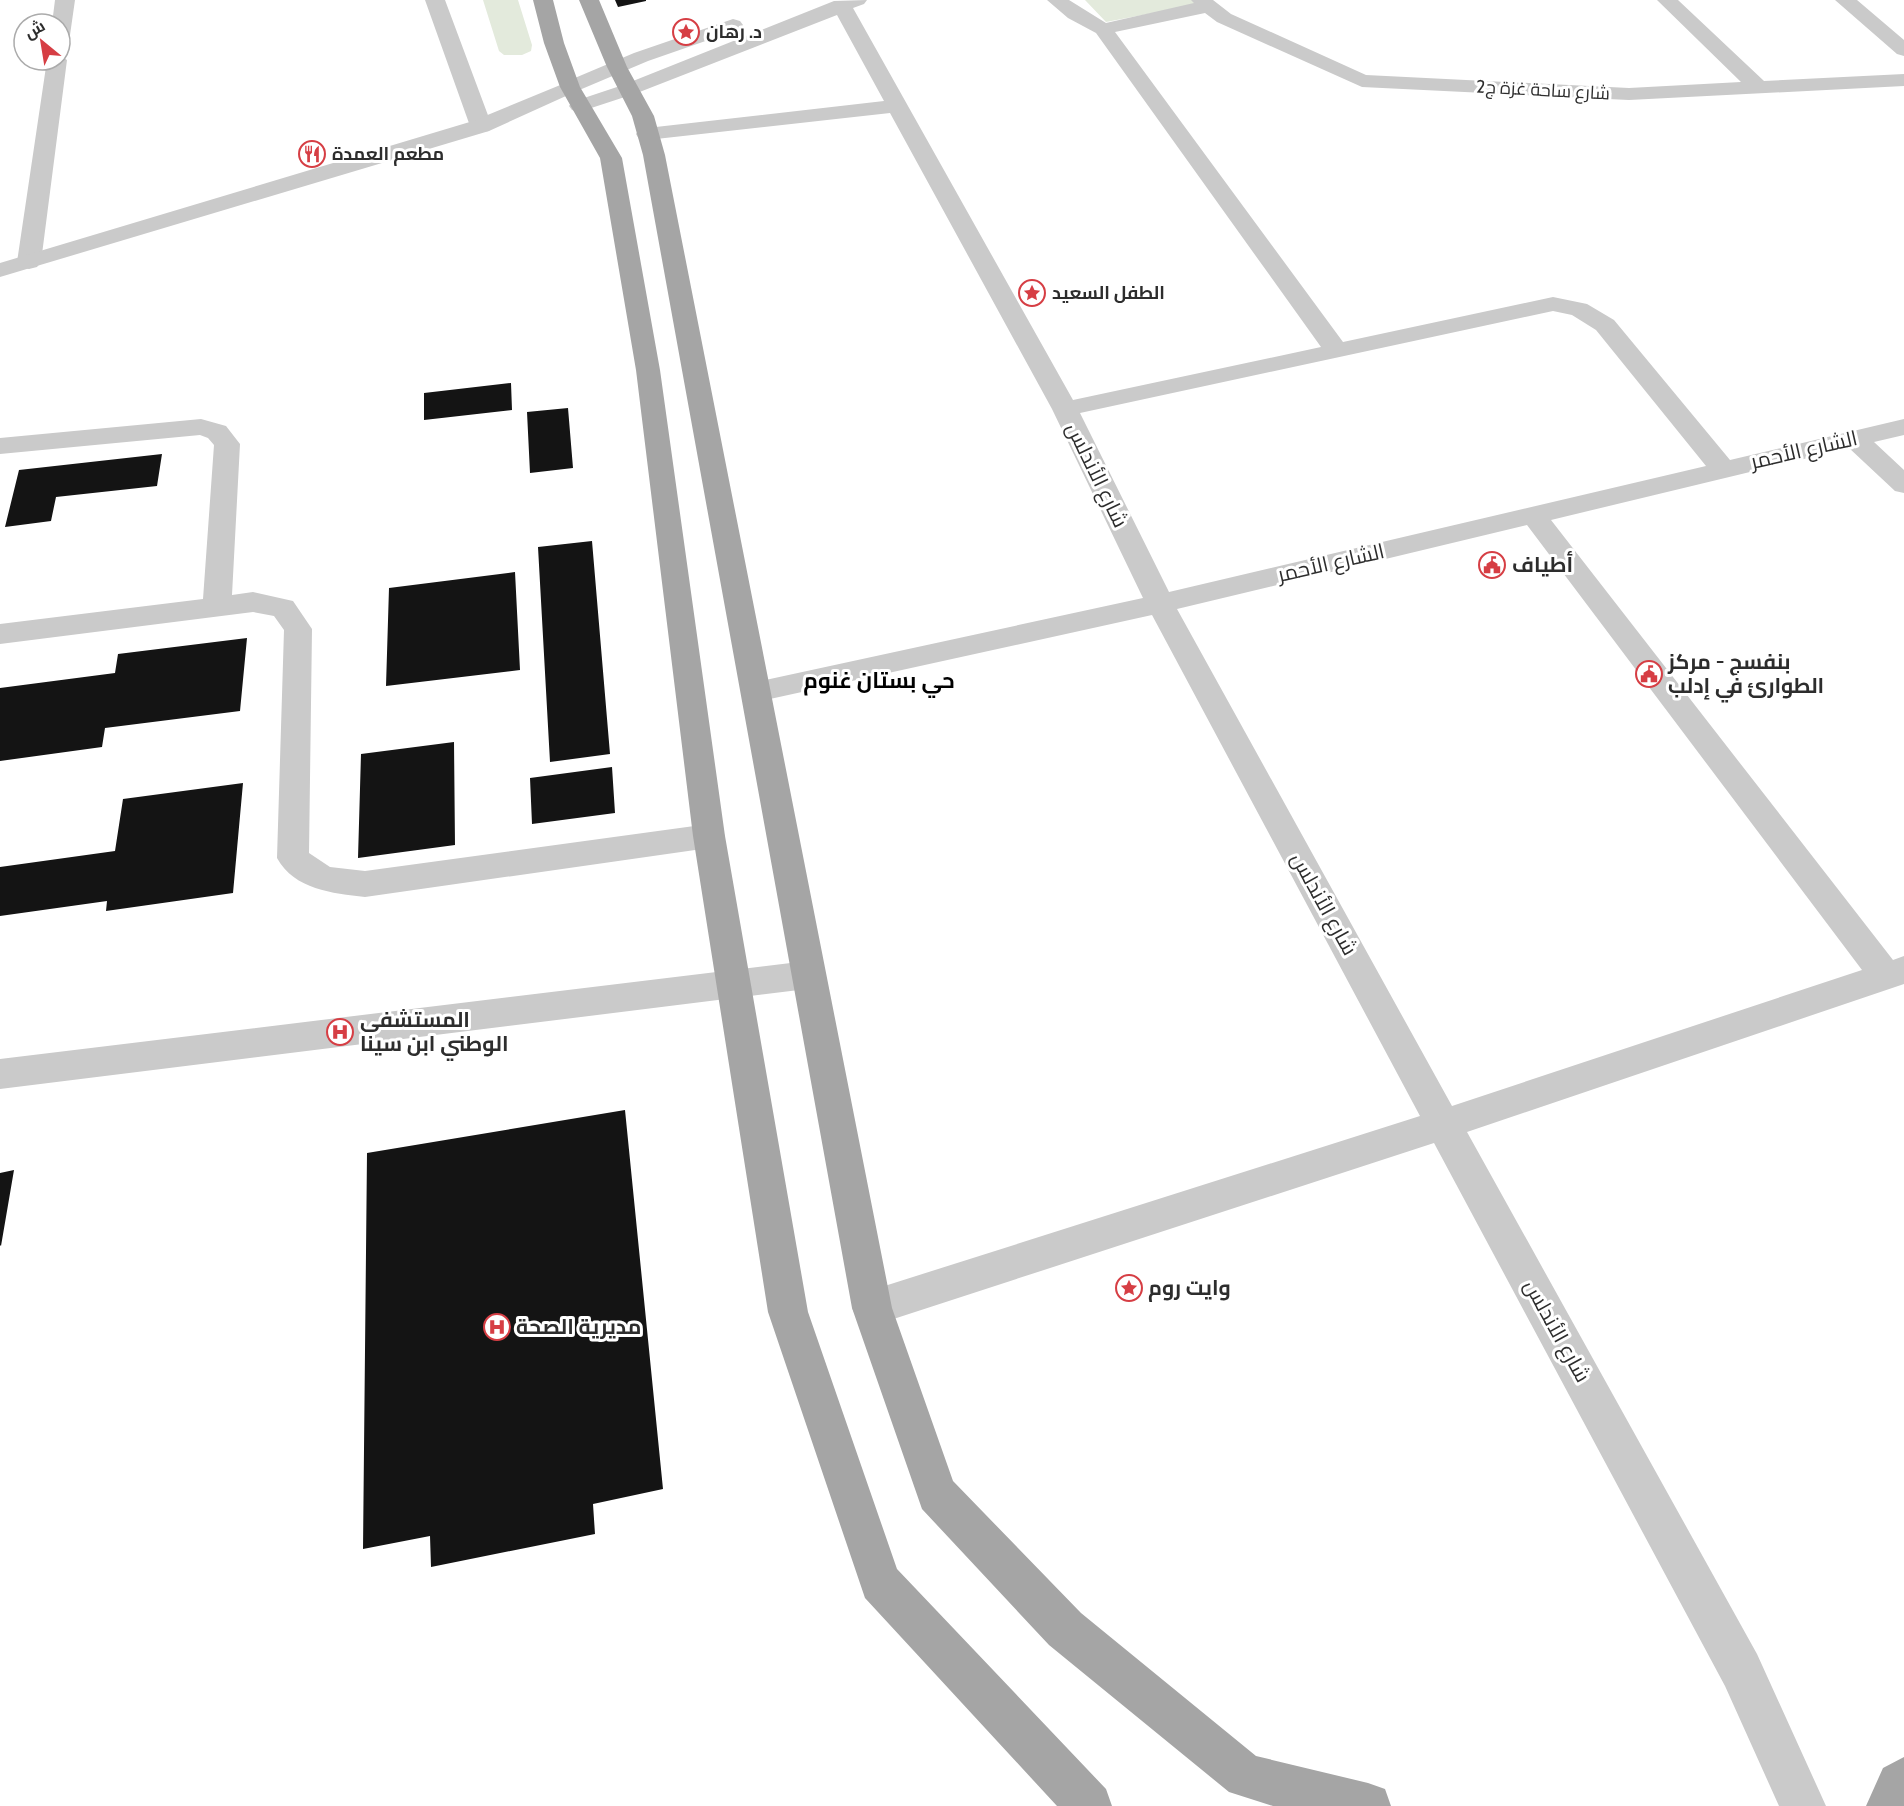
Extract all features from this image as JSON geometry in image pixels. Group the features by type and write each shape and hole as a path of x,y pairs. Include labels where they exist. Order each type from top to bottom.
{"main road":[{"path":"543,0 554,43 575,96 611,158 648,370 709,836 788,1312 880,1583 1089,1806"},
{"path":"590,0 623,78 643,116 654,155 694,359 807,975 872,1308 937,1494 1065,1629 1245,1776 1368,1806"},
{"path":"1889,1806 1899,1784 1904,1780"}],"street":[{"path":"435,0 481,126"},
{"path":"1057,0 1075,14 1103,29 1336,350"},
{"path":"1668,0 1758,87"},
{"path":"1845,0 1904,50"},
{"path":"0,270 481,126 849,2"},
{"name":"شارع الأندلس","path":"849,2 897,106 1065,410 1160,604 1741,1670 1803,1806"},
{"path":"1103,29 1205,3"},
{"name":"شارع ساحة غزة ج2","path":"1205,3 1224,18 1362,81 1629,94 1904,80"},
{"path":"623,78 750,19"},
{"path":"29,262 55,72"},
{"path":"647,134 897,106"},
{"path":"1065,410 1553,304 1579,309 1605,325 1723,469"},
{"path":"0,446 201,427 217,432 227,444 217,606"},
{"name":"الشارع الأحمر","path":"756,692 1160,604 1904,427"},
{"path":"1854,438 1904,485"},
{"path":"872,1308 1444,1124 1895,973 1533,515"},
{"path":"0,634 254,602 283,608 298,629 293,858 322,879 365,884 709,836"},
{"path":"0,1074 807,975"}],"shaded area":[{"path":"483,0 518,0 532,45 531,51 522,55 504,55 499,51"},
{"path":"1085,0 1195,0 1200,4 1106,22"}],"building":[{"path":"615,0 646,0 646,1 618,7"},
{"path":"511,383 512,410 424,420 424,393"},
{"path":"568,408 573,468 530,473 527,412"},
{"path":"162,454 157,486 56,497 51,521 5,527 19,470"},
{"path":"592,541 610,754 550,762 538,547"},
{"path":"515,572 520,670 386,686 389,588"},
{"path":"247,638 240,711 105,728 102,747 0,761 0,688 115,673 118,654"},
{"path":"454,742 455,845 358,858 361,754"},
{"path":"612,767 615,813 532,824 530,778"},
{"path":"243,783 233,893 106,911 107,901 0,916 0,867 115,851 123,799"},
{"path":"625,1110 663,1489 593,1504 595,1534 431,1567 430,1536 363,1549 367,1153"},
{"path":"14,1170 1,1246 0,1173"}],"place":[{"name":"د. رهان","path":"686,32"},
{"name":"مطعم العمدة","path":"312,154"},
{"name":"الطفل السعيد","path":"1032,293"},
{"name":"أطياف","path":"1492,565"},
{"name":"بنفسج - مركز الطوارئ في إدلب","path":"1649,674"},
{"name":"المستشفى الوطني ابن سينا","path":"340,1032"},
{"name":"وايت روم","path":"1129,1288"},
{"name":"مديرية الصحة","path":"497,1327"}],"district":[{"name":"حي بستان غنوم","path":"879,680"}]}
